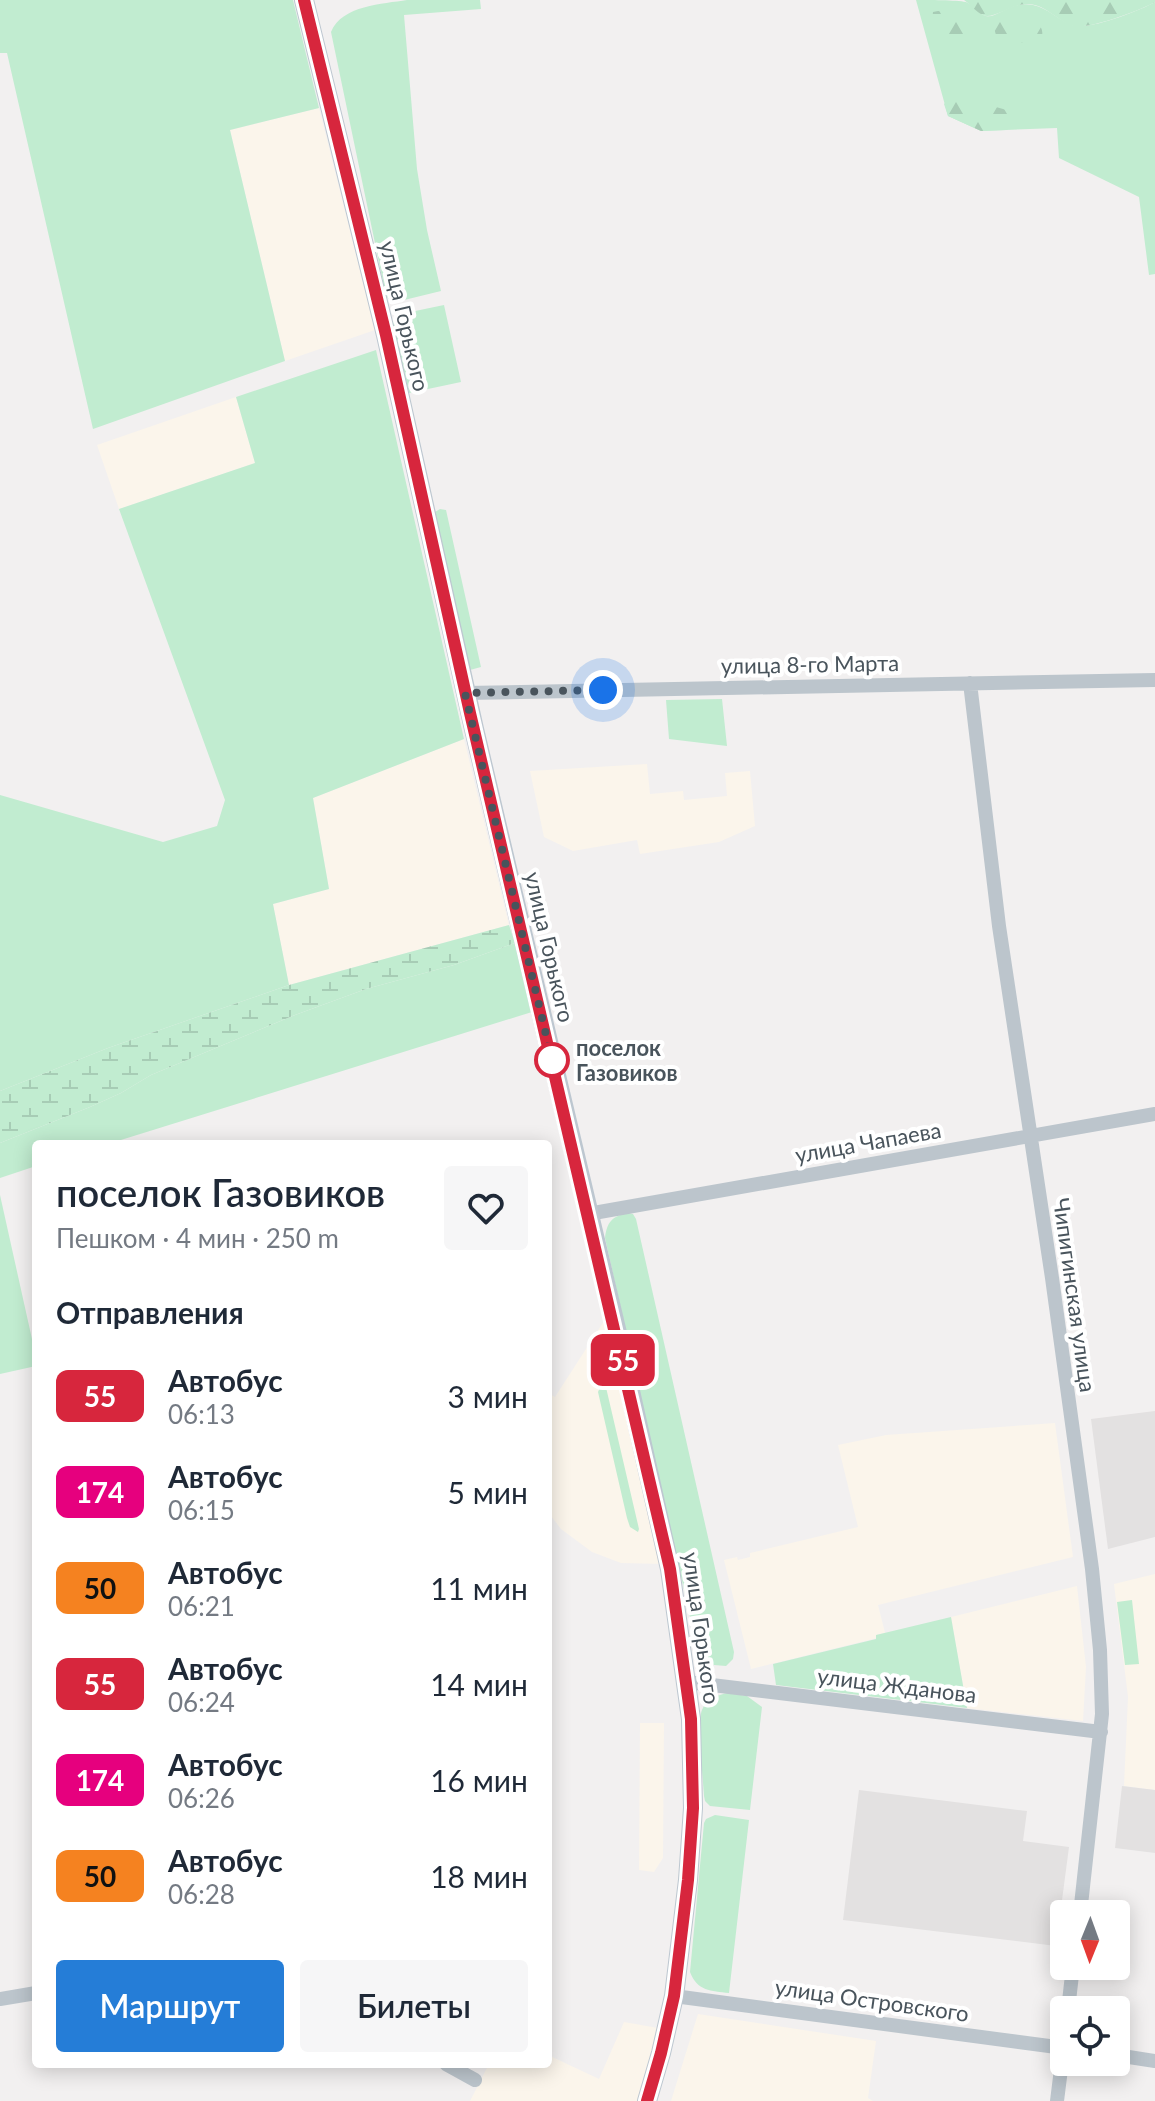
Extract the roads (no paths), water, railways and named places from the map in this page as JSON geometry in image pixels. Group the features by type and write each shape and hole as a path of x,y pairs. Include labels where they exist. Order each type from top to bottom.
{"main road":[{"name":"улица Горького","path":"304,0 386,335 465,693 670,1569 691,1719 693,1808 674,1996 647,2101"}],"street":[{"name":"улица 8-го Марта","path":"465,693 1155,680"},
{"name":"Чипигинская улица","path":"970,683 999,926 1092,1569 1102,1672 1101,1732 1082,1900"},
{"name":"улица Чапаева","path":"588,1214 1155,1114"},
{"name":"улица Жданова","path":"687,1682 1101,1732"},
{"path":"0,1999 32,1994"},
{"name":"улица Островского","path":"674,1996 1050,2045"},
{"path":"1130,2057 1155,2061"},
{"path":"453,2068 475,2080"},
{"path":"1057,2101 1060,2076"}],"place":[{"name":"поселок Газовиков","path":"552,1060"}]}
